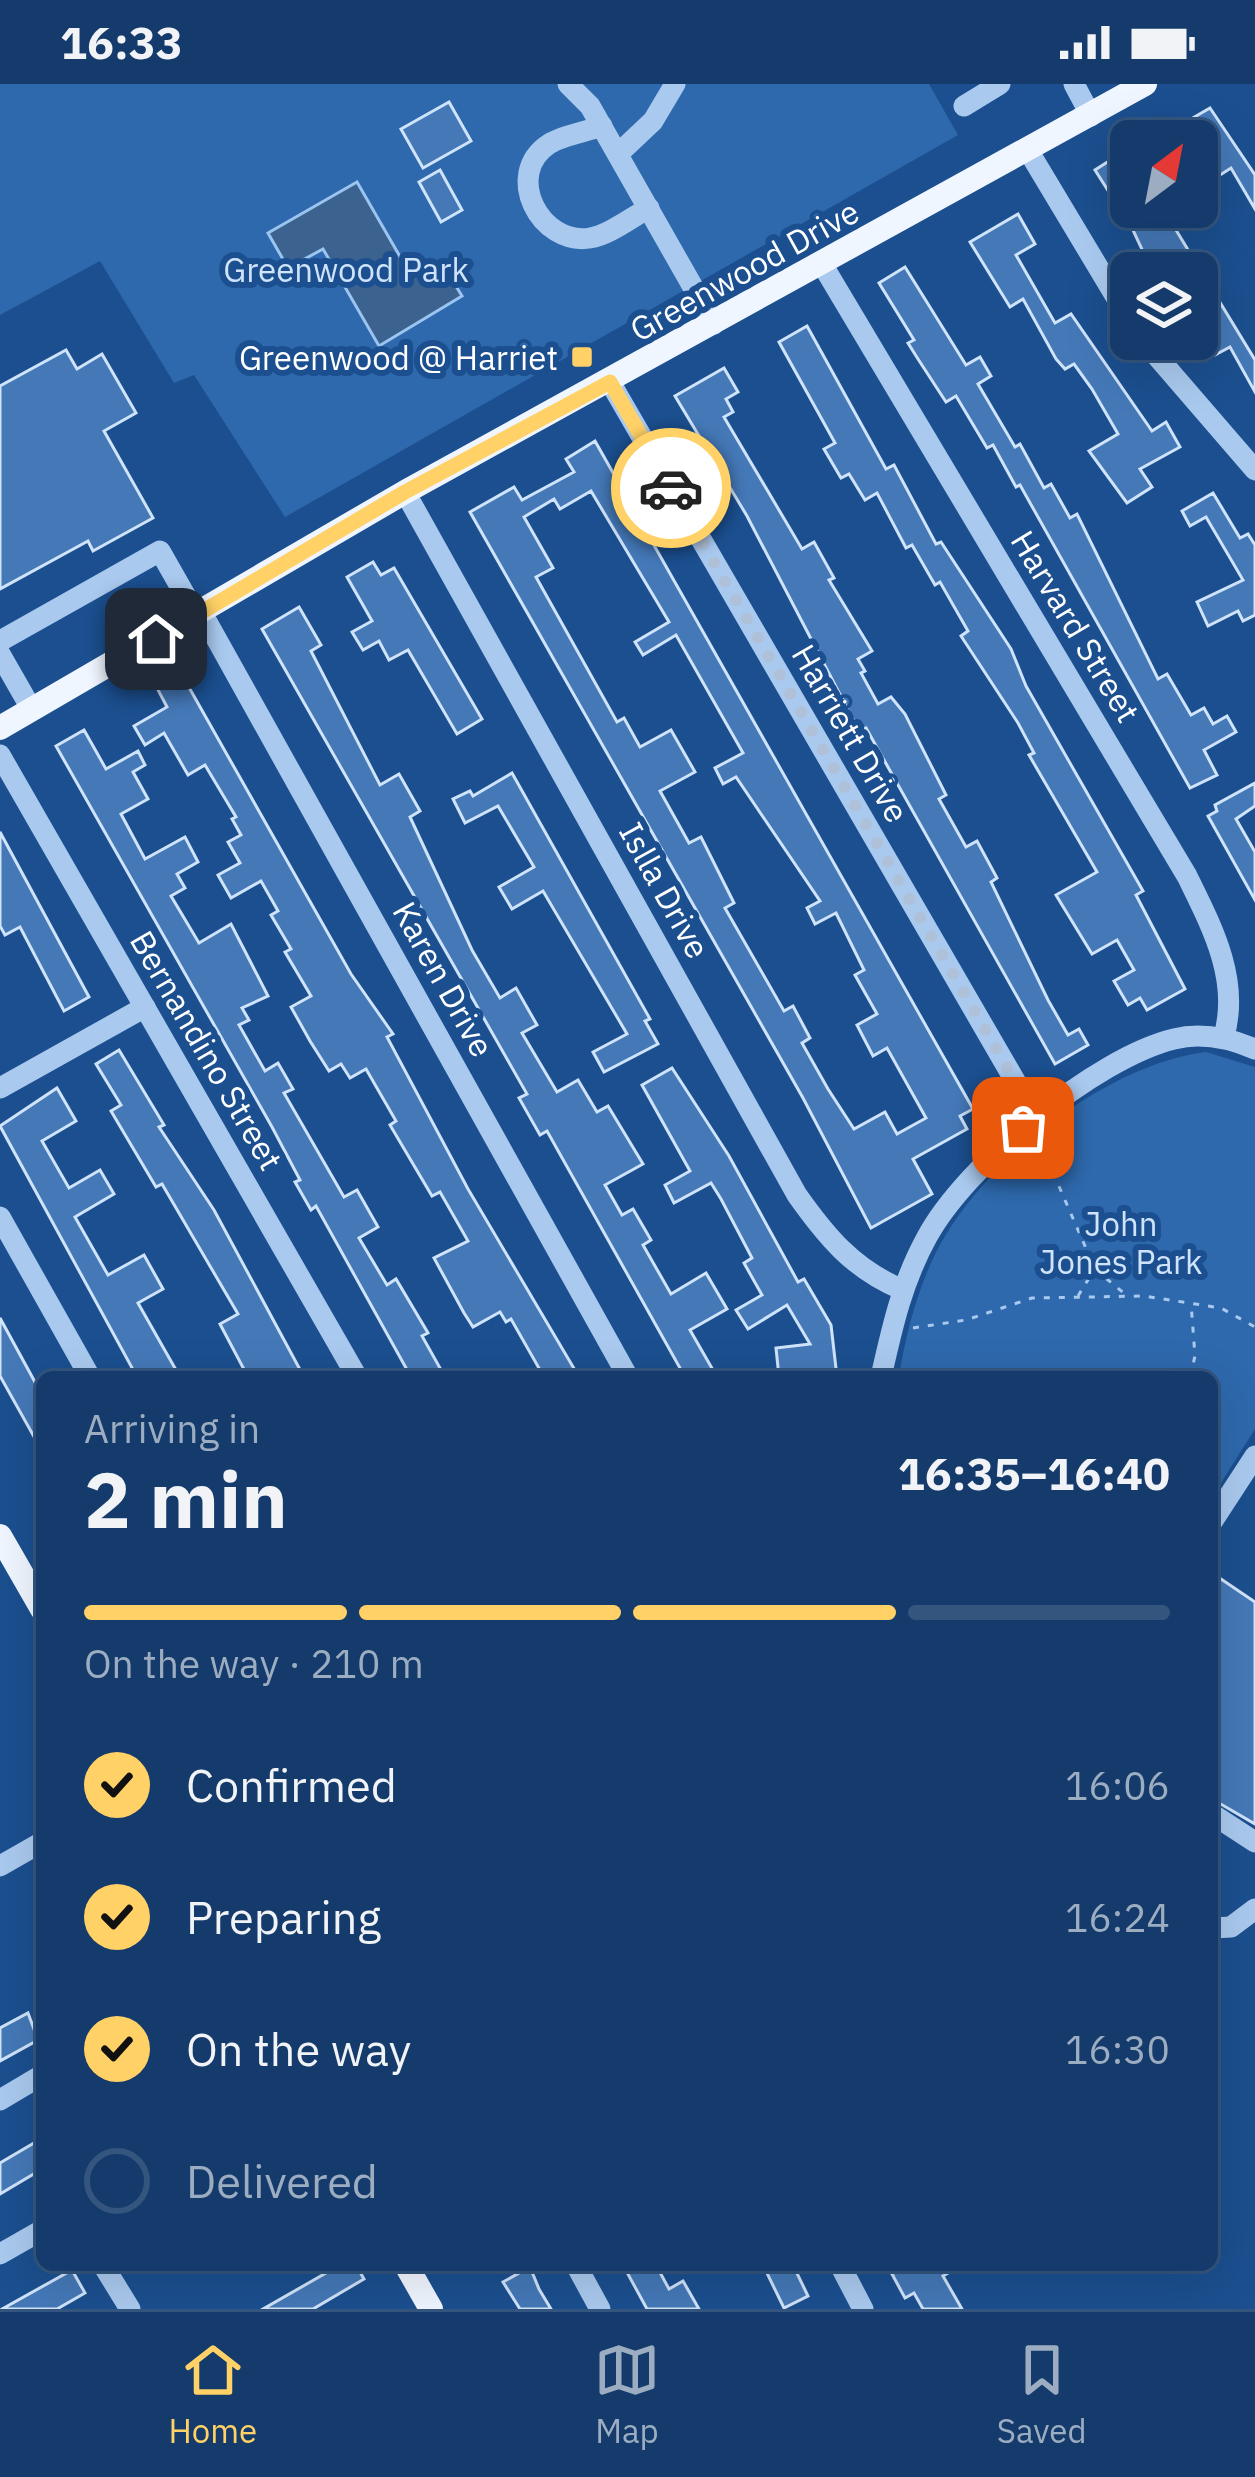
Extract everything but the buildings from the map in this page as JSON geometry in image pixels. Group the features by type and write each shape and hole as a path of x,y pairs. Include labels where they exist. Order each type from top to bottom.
{"main road":[{"name":"Greenwood Drive","path":"0,728 405,492 1145,84"},
{"path":"0,1536 36,1599"},
{"path":"409,2271 429,2308"}],"street":[{"path":"568,84 590,106 714,324"},
{"path":"618,154 653,121 675,84"},
{"path":"964,106 1000,84"},
{"path":"1075,84 1091,116"},
{"path":"602,127 548,145 531,166 528,192 539,219 561,234 591,238 649,208"},
{"path":"1029,152 1110,287"},
{"name":"Harvard Street","path":"821,264 1187,876 1223,951 1231,1013 1225,1036"},
{"path":"1160,360 1255,470"},
{"name":"Harriett Drive","path":"610,382 1029,1123"},
{"name":"Islla Drive","path":"405,492 796,1195 830,1241 872,1276 902,1289"},
{"name":"Karen Drive","path":"0,641 160,551 625,1371"},
{"path":"0,654 32,710"},
{"name":"Bernandino Street","path":"0,755 354,1371"},
{"path":"0,1088 145,1007"},
{"path":"881,1371 902,1289 928,1234 969,1174 1029,1123 1138,1053 1176,1038 1225,1036 1255,1048"},
{"path":"0,1217 87,1371"},
{"path":"1218,1513 1255,1456"},
{"path":"1218,1818 1255,1842"},
{"path":"0,1866 36,1845"},
{"path":"1218,1928 1231,1927 1255,1910"},
{"path":"0,2100 36,2078"},
{"path":"0,2254 36,2233"},
{"path":"107,2271 130,2309"},
{"path":"579,2271 600,2309"},
{"path":"843,2271 863,2309"}],"path":[{"path":"1029,1123 1095,1269 1127,1296"},
{"path":"1078,1296 1095,1269"},
{"path":"891,1331 966,1320 1032,1298 1078,1296 1127,1296 1221,1308 1255,1327"},
{"path":"1191,1303 1196,1356 1192,1371"}],"green space":[{"name":"Greenwood Park","path":"0,84 929,84 958,135 285,517 194,375 174,383 100,261 0,315"},
{"name":"John Jones Park","path":"1206,1052 1255,1067 1255,1429 1218,1488 1218,1371 900,1371 911,1319 931,1263 950,1227 977,1192 1009,1158 1085,1099 1167,1061"}],"shaded area":[{"path":"357,182 410,274 448,273 462,296 379,346 323,249 288,268 268,233"}],"way so far":[{"path":"671,488 1036,1117 1023,1128"}],"place":[{"name":"Greenwood @ Harriet","path":"582,357"}],"route":[{"path":"156,639 405,492 610,382 671,488"}]}
